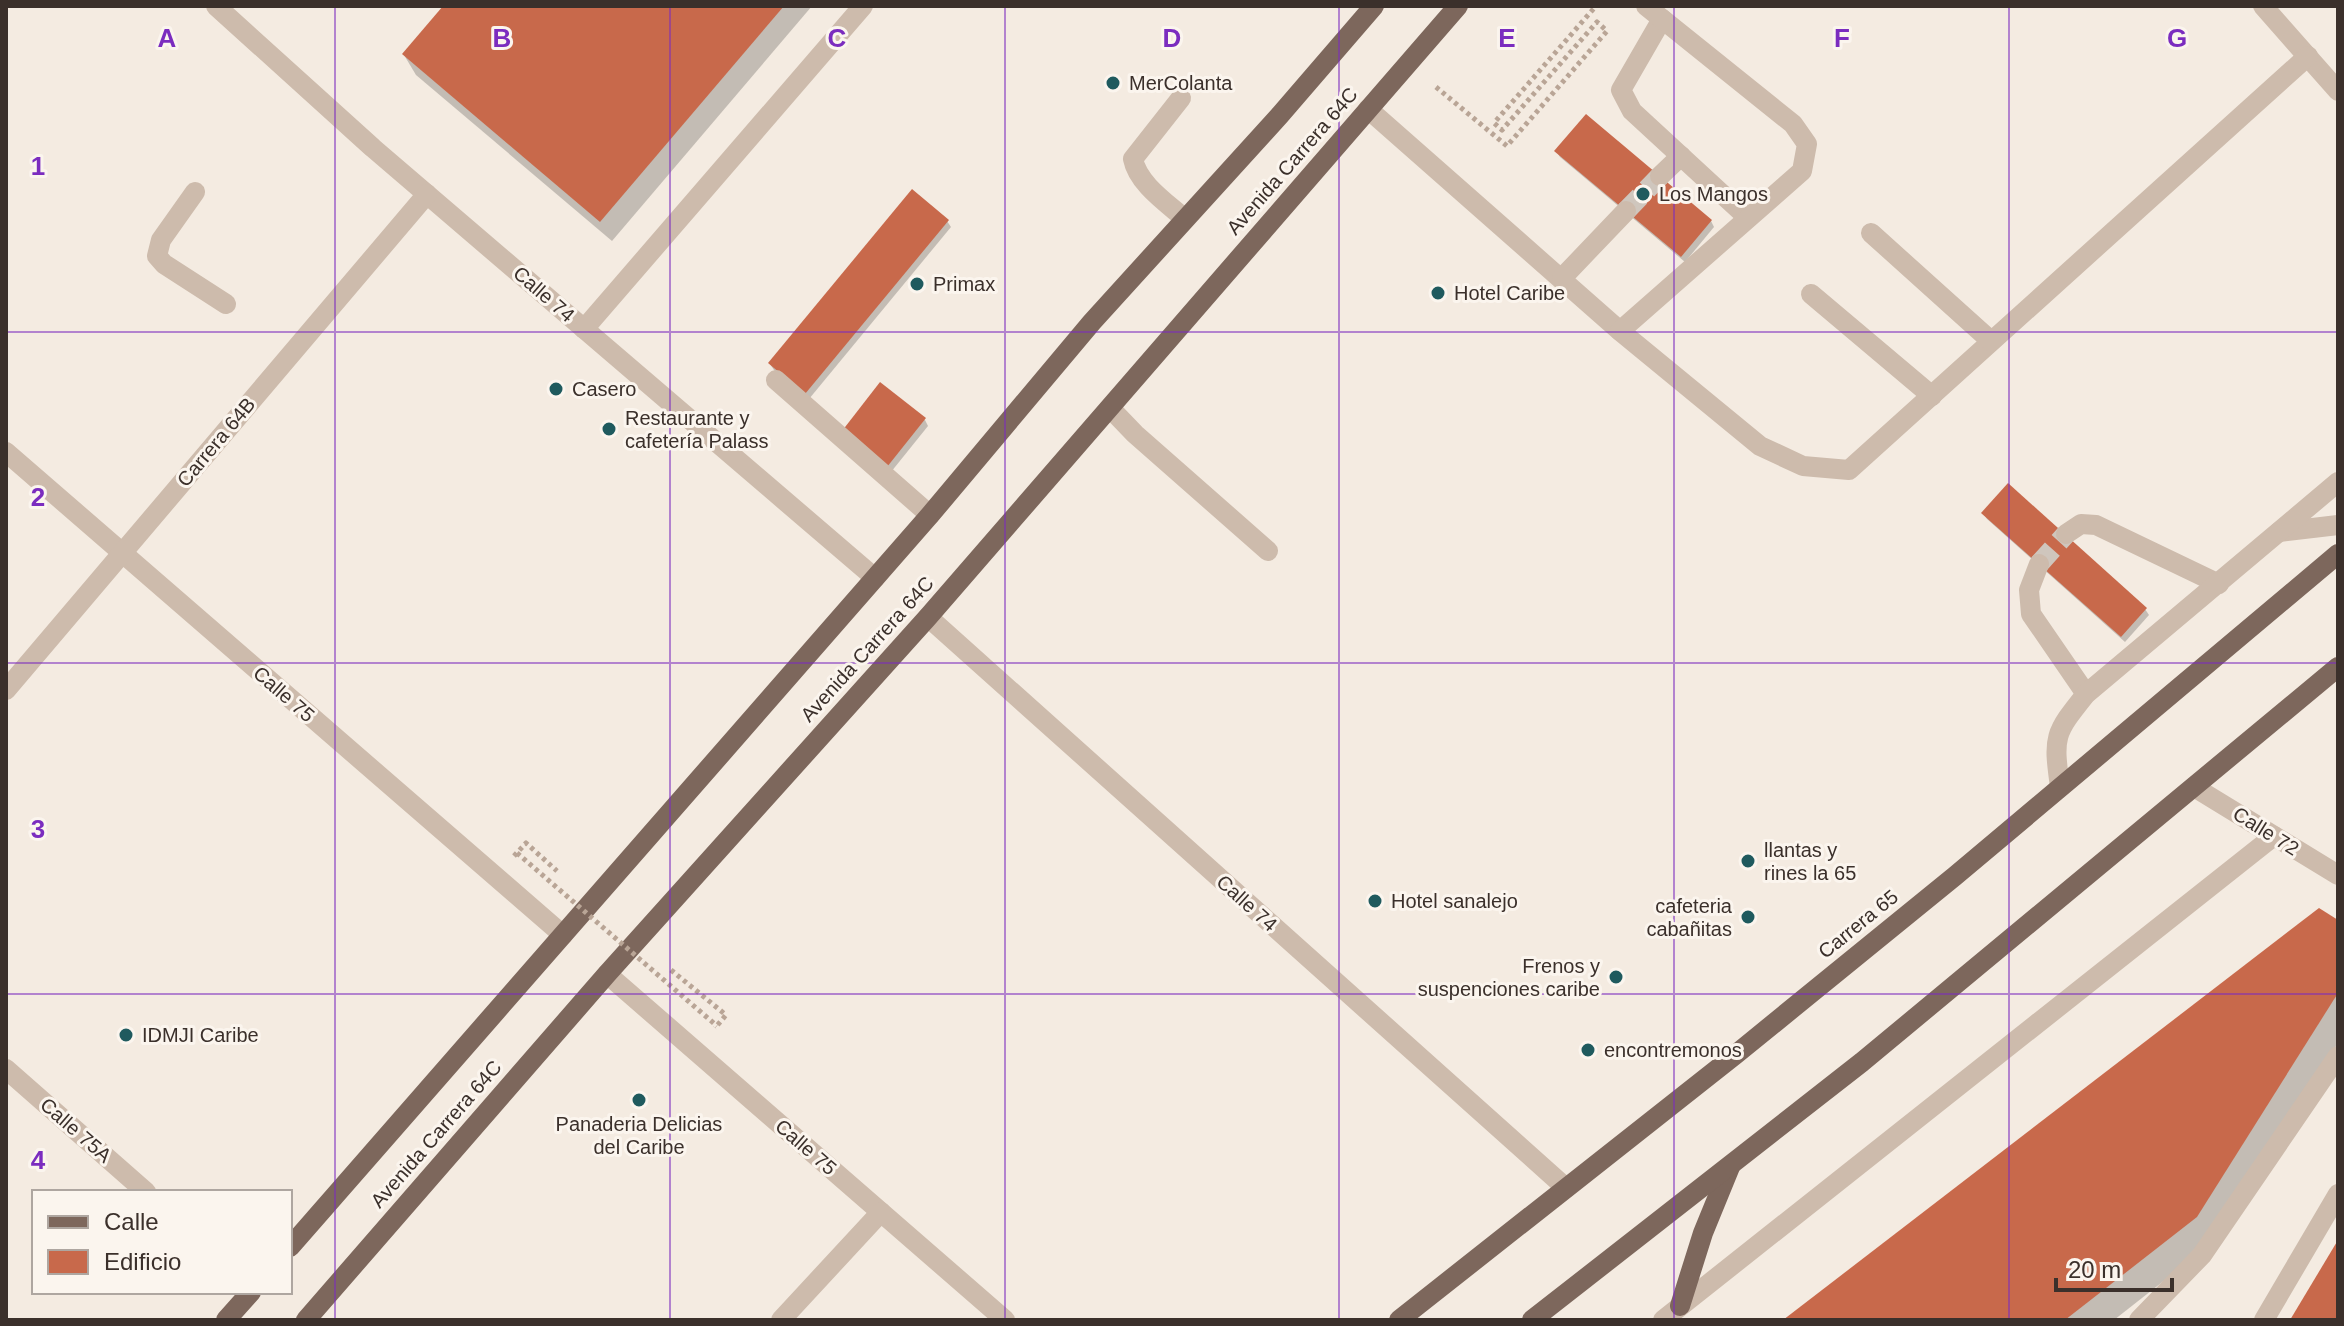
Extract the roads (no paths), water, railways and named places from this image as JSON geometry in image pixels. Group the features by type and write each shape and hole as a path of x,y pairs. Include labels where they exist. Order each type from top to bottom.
{"main road":[{"name":"Avenida Carrera 64C","path":"292,1245 930,515 1092,322 1374,6"},
{"name":"Avenida Carrera 64C","path":"306,1320 607,974 928,617 1458,6"},
{"name":"Carrera 65","path":"1399,1320 1735,1055 2338,554"},
{"path":"1532,1320 1873,1053 2338,667"},
{"path":"1680,1306 1703,1233 1731,1165"},
{"path":"226,1320 249,1294"}],"street":[{"name":"Calle 74","path":"216,6 427,194 875,578"},
{"path":"584,329 863,6"},
{"path":"2263,6 2338,91"},
{"path":"1620,331 1802,171 1807,144 1793,124 1654,12 1621,90 1632,111 1747,217"},
{"path":"1368,109 1620,331 1760,446 1803,466 1849,470 2308,56"},
{"path":"1181,98 1133,159 1135,169 1147,183 1185,219"},
{"path":"1660,176 1681,156"},
{"path":"195,192 161,240 157,256 164,264 226,304"},
{"name":"Carrera 64B","path":"6,690 427,194"},
{"path":"1562,278 1626,211"},
{"path":"1871,233 1991,341"},
{"path":"1811,294 1932,396"},
{"path":"776,380 930,515"},
{"path":"1110,408 1135,434 1268,551"},
{"name":"Calle 75","path":"6,452 563,935"},
{"path":"2060,787 2056,754 2059,727 2086,694 2338,482"},
{"path":"2066,534 2081,524 2096,525 2219,584"},
{"path":"2279,532 2338,525"},
{"path":"2039,564 2029,590 2031,614 2086,694"},
{"name":"Calle 74","path":"928,617 1566,1188"},
{"name":"Calle 72","path":"2194,787 2338,875"},
{"path":"1663,1320 2274,836"},
{"name":"Calle 75","path":"607,974 1005,1320"},
{"path":"2139,1320 2202,1255 2338,1056"},
{"name":"Calle 75A","path":"6,1069 144,1190"},
{"path":"2264,1320 2338,1194"},
{"path":"781,1320 881,1212"}],"tunnel":[{"path":"1626,211 1660,176"},
{"path":"2039,564 2066,534"}],"place":[{"name":"MerColanta","path":"1113,83"},
{"name":"Los Mangos","path":"1643,194"},
{"name":"Primax","path":"917,284"},
{"name":"Hotel Caribe","path":"1438,293"},
{"name":"Casero","path":"556,389"},
{"name":"Restaurante y cafetería Palass","path":"609,429"},
{"name":"llantas y rines la 65","path":"1748,861"},
{"name":"Hotel sanalejo","path":"1375,901"},
{"name":"cafeteria cabañitas","path":"1748,917"},
{"name":"Frenos y suspenciones caribe","path":"1616,977"},
{"name":"IDMJI Caribe","path":"126,1035"},
{"name":"encontremonos","path":"1588,1050"},
{"name":"Panaderia Delicias del Caribe","path":"639,1100"}]}
